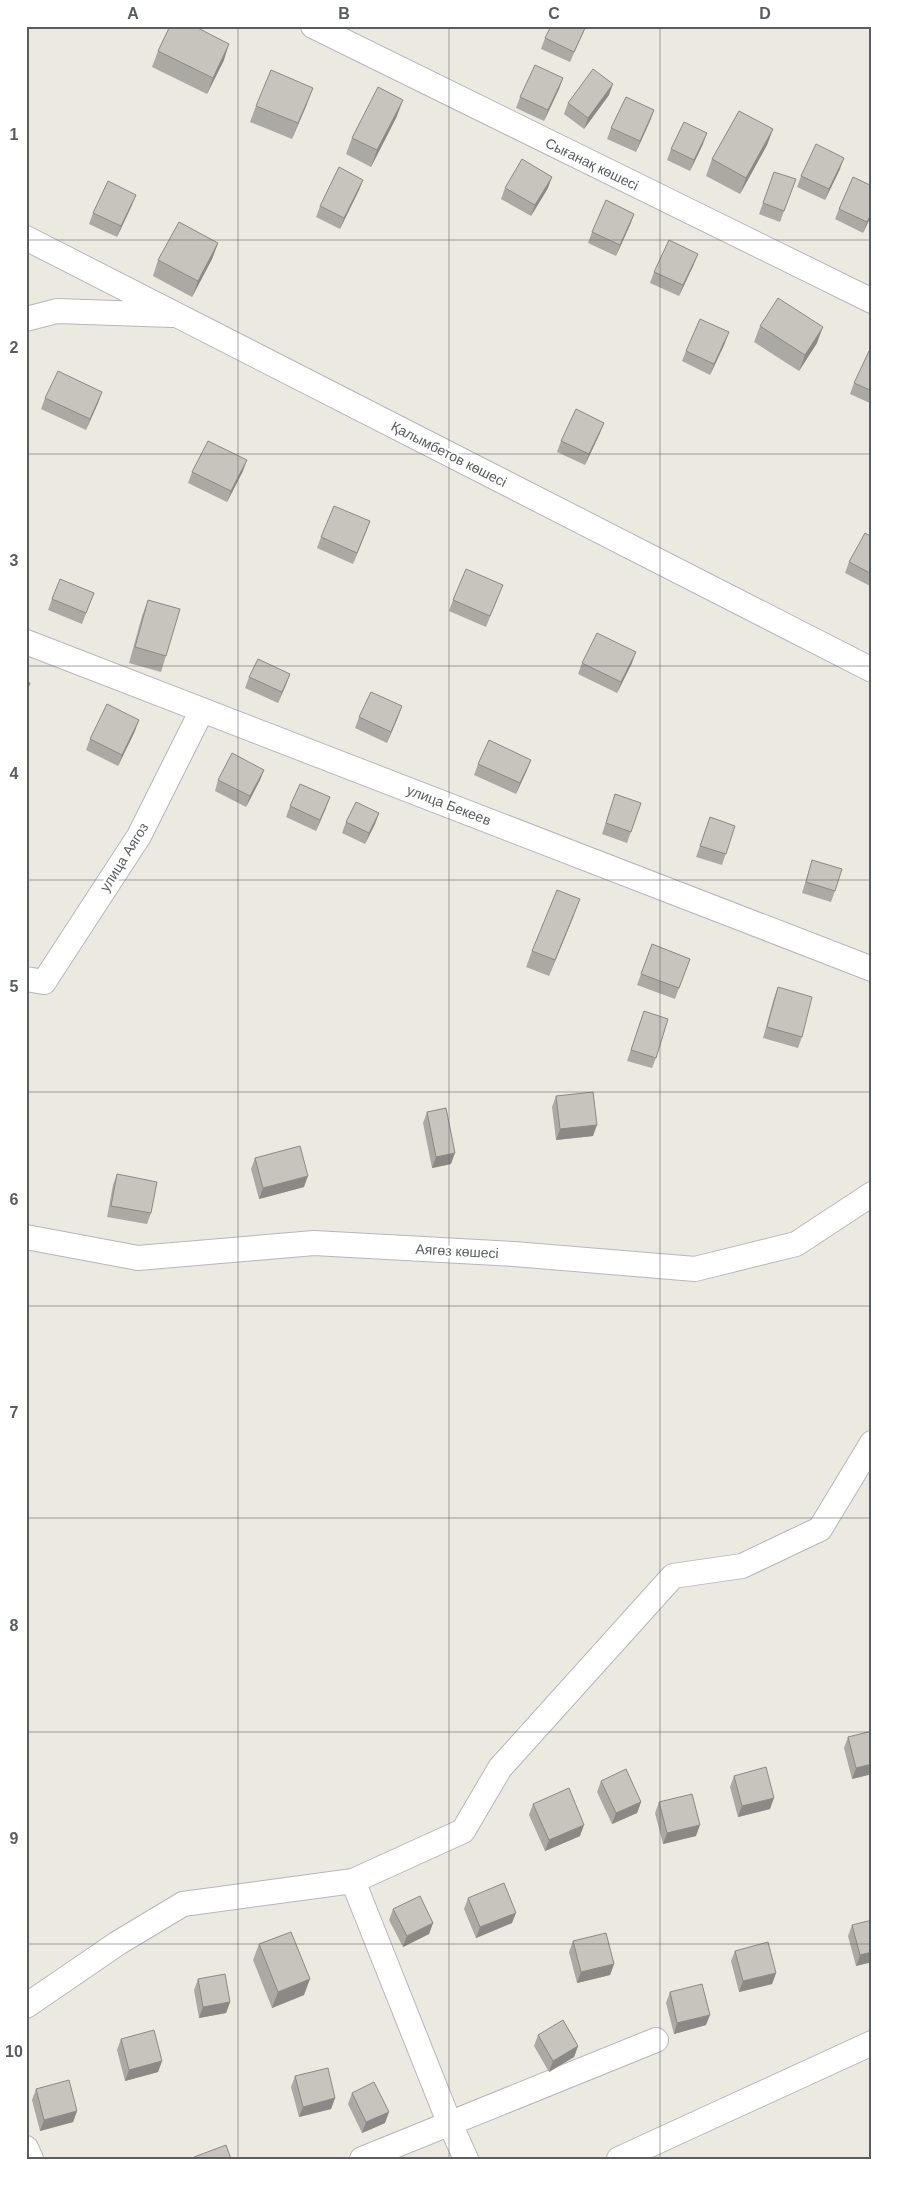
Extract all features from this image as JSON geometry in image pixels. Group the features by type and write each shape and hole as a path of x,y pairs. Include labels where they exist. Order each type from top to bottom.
{"street":[{"name":"Сығанақ көшесі","path":"313,26 872,301"},
{"name":"Қалымбетов көшесі","path":"26,238 872,670"},
{"path":"26,320 57,311 179,316"},
{"name":"улица Бекеев","path":"26,642 872,969"},
{"name":"улица Аягоз","path":"26,978 44,982 139,836 202,710"},
{"name":"Аягөз көшесі","path":"26,1237 138,1258 314,1243 514,1254 694,1268 796,1244 870,1198"},
{"path":"26,2006 118,1943 183,1904 353,1881 463,1830 500,1768 673,1576 742,1566 820,1529 872,1443"},
{"path":"353,1881 450,2124 466,2159"},
{"path":"362,2159 656,2040"},
{"path":"619,2159 872,2043"},
{"path":"26,2148 31,2159"}],"building":[{"path":"170,26 194,26 229,44 213,78 158,51"},
{"path":"551,26 586,26 574,52 545,38"},
{"path":"535,65 563,78 548,110 520,97"},
{"path":"593,69 613,84 588,118 568,103"},
{"path":"271,70 313,88 298,123 256,106"},
{"path":"378,87 403,100 377,150 352,138"},
{"path":"626,97 654,110 640,141 611,128"},
{"path":"739,111 773,129 746,178 712,159"},
{"path":"684,122 707,133 694,160 671,149"},
{"path":"816,144 844,158 829,189 801,176"},
{"path":"522,159 552,177 535,205 505,188"},
{"path":"339,167 363,180 344,218 320,206"},
{"path":"774,172 796,179 784,211 763,203"},
{"path":"853,177 872,186 872,212 867,222 839,209"},
{"path":"108,181 136,195 121,226 93,213"},
{"path":"606,200 634,214 620,245 592,232"},
{"path":"179,222 218,243 198,281 158,260"},
{"path":"669,240 698,254 683,285 654,272"},
{"path":"778,298 823,327 805,355 760,326"},
{"path":"700,319 729,332 714,364 686,351"},
{"path":"869,351 872,353 872,391 854,383"},
{"path":"58,371 102,392 90,419 45,398"},
{"path":"576,409 604,423 589,454 561,441"},
{"path":"208,441 247,460 231,491 192,472"},
{"path":"334,506 370,521 357,553 321,537"},
{"path":"865,533 872,537 872,574 849,562"},
{"path":"466,569 503,585 490,616 453,600"},
{"path":"60,579 94,593 86,613 52,599"},
{"path":"148,600 180,609 166,656 135,647"},
{"path":"597,633 636,652 621,682 582,663"},
{"path":"258,659 290,674 282,692 249,677"},
{"path":"26,682 30,683 26,693"},
{"path":"371,692 402,706 391,732 359,717"},
{"path":"107,704 139,720 122,755 90,739"},
{"path":"489,740 531,760 520,783 478,764"},
{"path":"232,753 264,770 250,796 218,780"},
{"path":"300,784 330,797 320,820 290,806"},
{"path":"615,794 641,803 631,832 606,823"},
{"path":"356,802 379,813 369,833 346,822"},
{"path":"710,817 735,826 726,854 700,846"},
{"path":"812,860 842,869 835,891 806,882"},
{"path":"557,890 580,899 555,960 532,951"},
{"path":"652,944 690,959 679,988 641,974"},
{"path":"778,987 812,997 802,1037 767,1027"},
{"path":"644,1011 668,1019 656,1058 631,1050"},
{"path":"593,1092 597,1125 560,1129 556,1096"},
{"path":"446,1108 455,1153 436,1157 427,1112"},
{"path":"300,1146 308,1176 263,1188 255,1158"},
{"path":"117,1174 157,1182 151,1213 111,1206"},
{"path":"872,1731 872,1764 856,1768 848,1737"},
{"path":"766,1767 774,1798 742,1806 734,1776"},
{"path":"626,1769 641,1802 616,1813 601,1781"},
{"path":"569,1788 584,1825 549,1840 533,1804"},
{"path":"692,1794 700,1825 667,1833 659,1802"},
{"path":"504,1883 516,1913 480,1927 468,1898"},
{"path":"420,1896 433,1923 407,1936 393,1909"},
{"path":"872,1920 872,1952 860,1955 852,1925"},
{"path":"291,1932 310,1979 278,1992 259,1944"},
{"path":"606,1933 614,1964 581,1972 573,1941"},
{"path":"768,1942 776,1973 743,1981 735,1951"},
{"path":"225,1974 230,2002 203,2007 198,1979"},
{"path":"702,1984 710,2015 677,2023 670,1992"},
{"path":"563,2020 578,2046 553,2061 538,2035"},
{"path":"154,2030 162,2061 129,2070 121,2039"},
{"path":"328,2068 335,2098 303,2107 295,2076"},
{"path":"69,2080 77,2111 44,2120 36,2089"},
{"path":"374,2082 389,2112 366,2122 352,2093"},
{"path":"226,2145 231,2159 194,2159 194,2157"}]}
